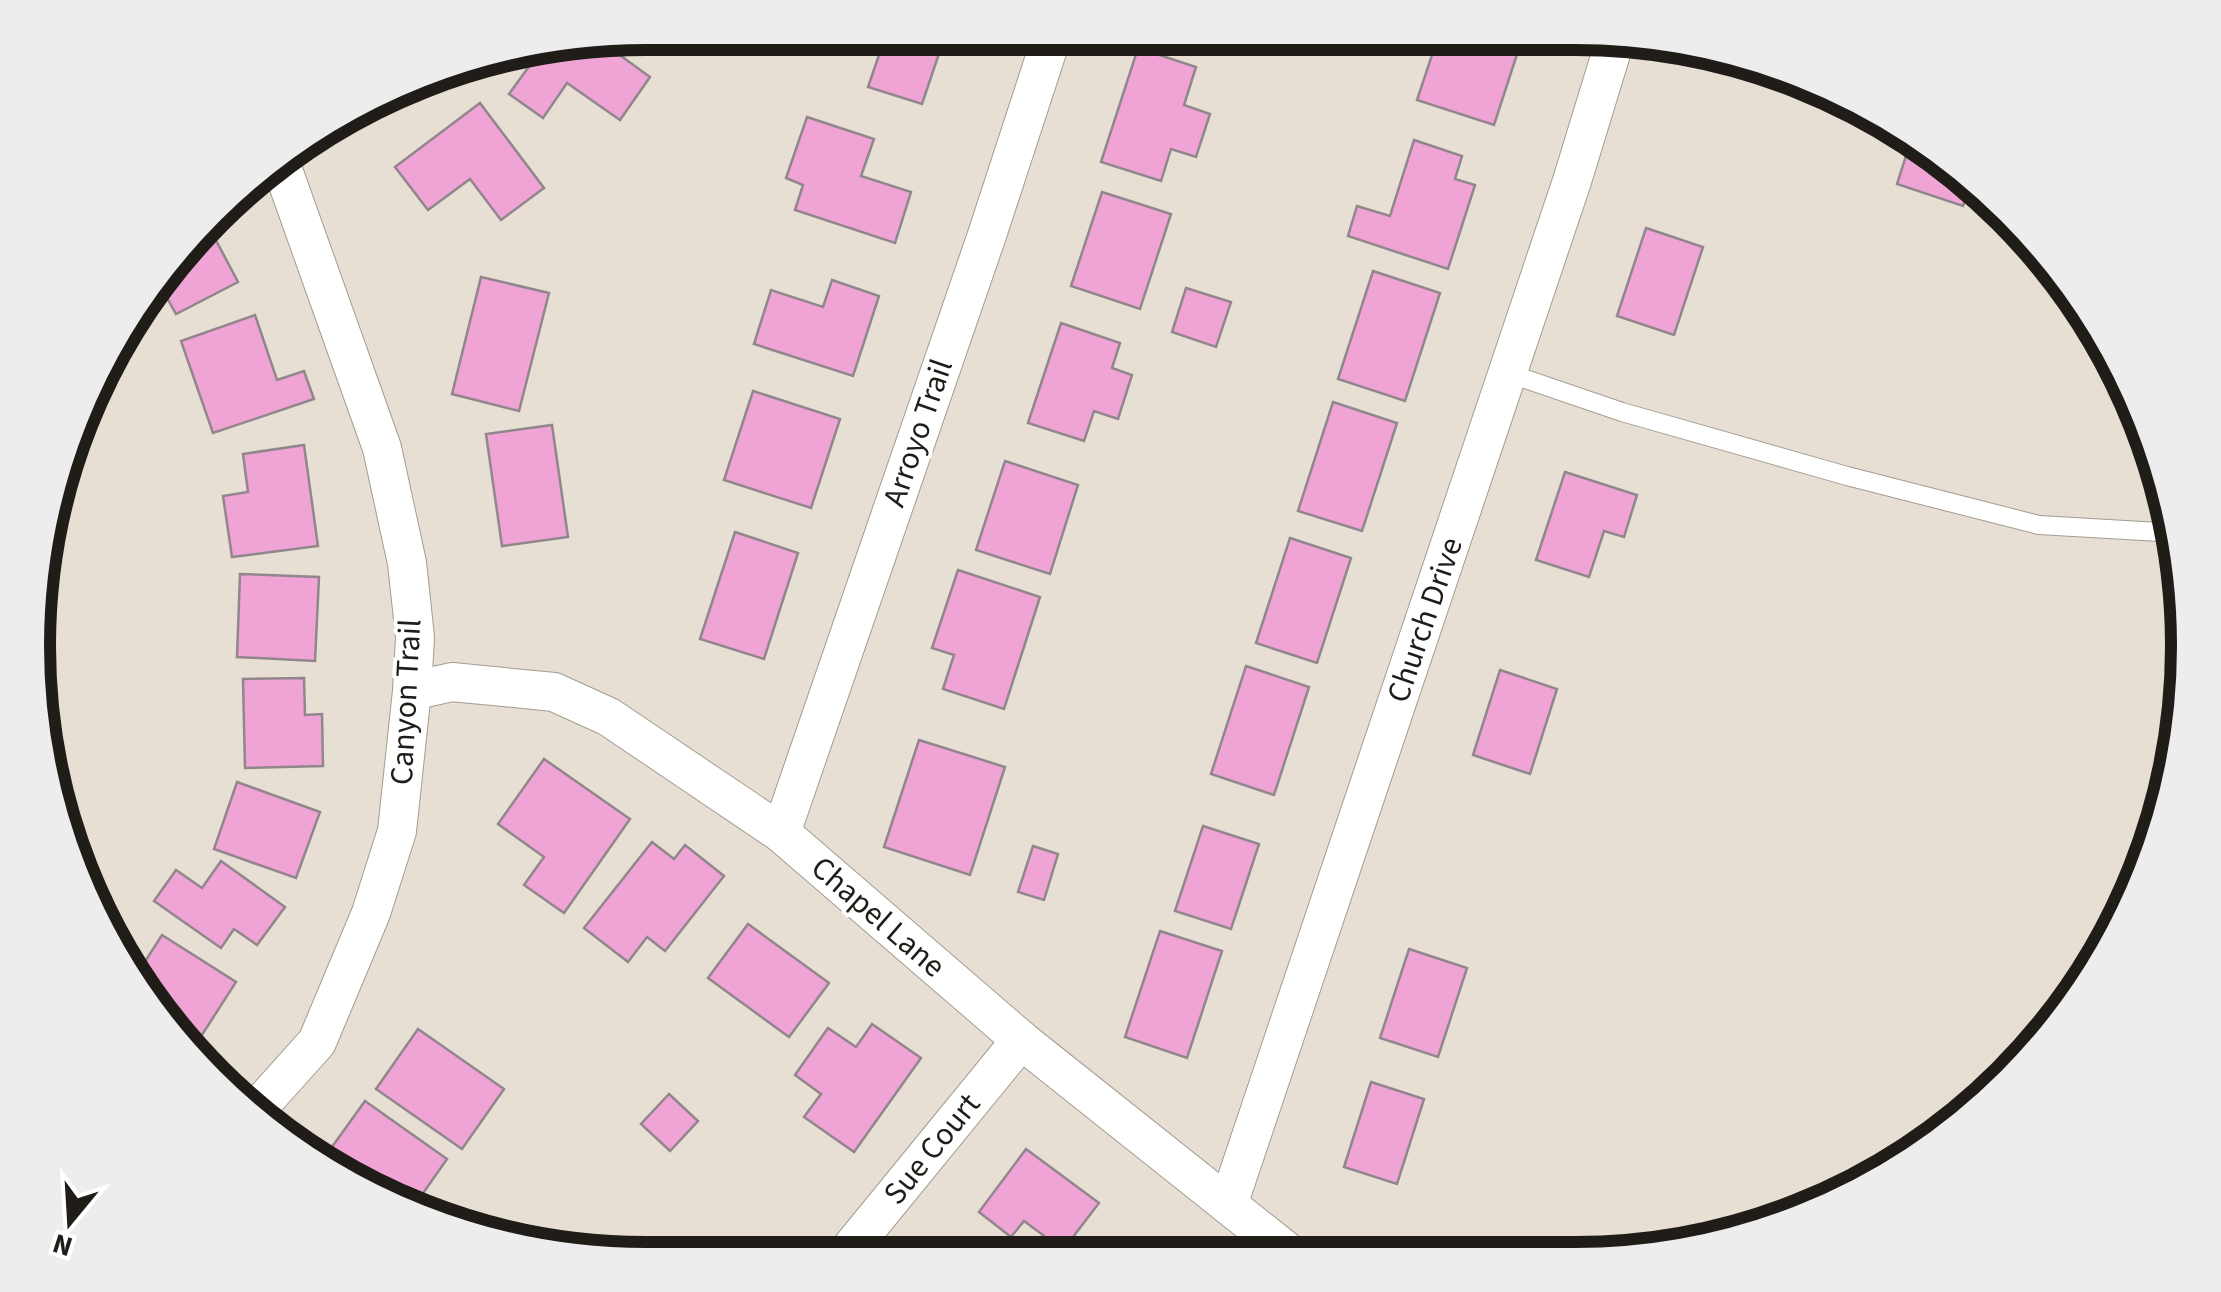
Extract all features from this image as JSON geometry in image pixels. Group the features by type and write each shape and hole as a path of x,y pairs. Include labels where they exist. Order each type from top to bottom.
{"street":[{"name":"Arroyo Trail","path":"780,833 1047,50"},
{"name":"Church Drive","path":"1228,1205 1572,181 1612,51"},
{"name":"Canyon Trail","path":"263,1102 316,1042 371,913 398,831 415,637 407,563 382,448 284,172"},
{"name":"Chapel Lane","path":"412,691 452,682 554,692 609,717 780,833 1020,1040 1275,1242"},
{"name":"Sue Court","path":"856,1242 1020,1040"}],"lane":[{"path":"1508,373 1622,412 2039,525 2160,531"}],"building":[{"path":"863,50 940,50 922,104 868,87 879,55"},
{"path":"1137,50 1196,67 1184,105 1210,114 1196,157 1171,149 1161,181 1101,162"},
{"path":"1434,50 1518,50 1494,125 1417,100"},
{"path":"614,51 650,77 620,120 567,83 543,118 509,94 533,60 568,55"},
{"path":"480,103 544,188 501,220 470,179 428,210 395,167"},
{"path":"807,117 874,139 861,176 911,192 895,243 795,210 803,185 786,178"},
{"path":"1414,140 1462,156 1455,179 1475,185 1448,269 1348,236 1357,206 1390,216"},
{"path":"1908,151 1966,197 1963,206 1897,184"},
{"path":"1102,192 1171,214 1140,309 1071,286"},
{"path":"1646,228 1703,247 1674,335 1617,316"},
{"path":"214,236 238,282 176,314 165,294"},
{"path":"1373,271 1440,293 1405,401 1338,379"},
{"path":"481,277 549,293 519,411 452,394"},
{"path":"832,280 879,296 853,376 754,344 771,290 823,307"},
{"path":"1186,288 1231,302 1216,347 1172,332"},
{"path":"255,315 277,380 304,371 314,399 213,433 181,341"},
{"path":"1061,323 1120,343 1112,368 1132,375 1118,419 1094,411 1084,441 1028,423"},
{"path":"753,391 840,419 811,508 724,480"},
{"path":"1333,402 1397,423 1362,531 1298,511"},
{"path":"552,425 568,537 502,546 486,434"},
{"path":"304,445 318,546 232,557 223,496 248,492 243,454"},
{"path":"1005,461 1078,485 1050,574 976,550"},
{"path":"1565,472 1637,495 1624,537 1604,531 1589,577 1536,560"},
{"path":"735,532 798,553 764,659 700,639"},
{"path":"1290,538 1351,558 1317,663 1256,643"},
{"path":"958,570 1040,597 1004,709 943,689 954,655 932,648"},
{"path":"240,574 319,577 315,661 237,657"},
{"path":"1246,666 1309,687 1274,795 1211,774"},
{"path":"1500,670 1557,689 1530,774 1473,755"},
{"path":"304,678 305,715 322,714 323,766 245,768 243,679"},
{"path":"919,740 1005,767 970,875 884,847"},
{"path":"544,759 630,819 564,913 524,885 544,857 498,824"},
{"path":"237,782 320,812 296,878 214,849"},
{"path":"1203,826 1259,844 1231,929 1175,911"},
{"path":"652,842 674,859 685,845 724,876 665,951 647,937 628,962 584,928"},
{"path":"1033,846 1058,854 1044,900 1018,892"},
{"path":"221,861 285,907 257,945 234,929 221,948 154,901 176,870 202,888"},
{"path":"748,924 829,983 789,1037 708,978"},
{"path":"1160,931 1222,951 1187,1058 1125,1037"},
{"path":"162,935 236,982 200,1038 173,1009 143,965"},
{"path":"1409,949 1467,968 1438,1057 1380,1038"},
{"path":"872,1024 921,1058 854,1152 804,1117 821,1094 795,1075 828,1028 856,1047"},
{"path":"418,1029 504,1089 462,1149 376,1089"},
{"path":"1371,1082 1424,1099 1397,1184 1344,1167"},
{"path":"669,1094 698,1121 670,1151 641,1124"},
{"path":"365,1101 447,1159 420,1198 329,1151"},
{"path":"1026,1149 1099,1203 1069,1242 1052,1242 1024,1221 1011,1237 979,1212"}]}
